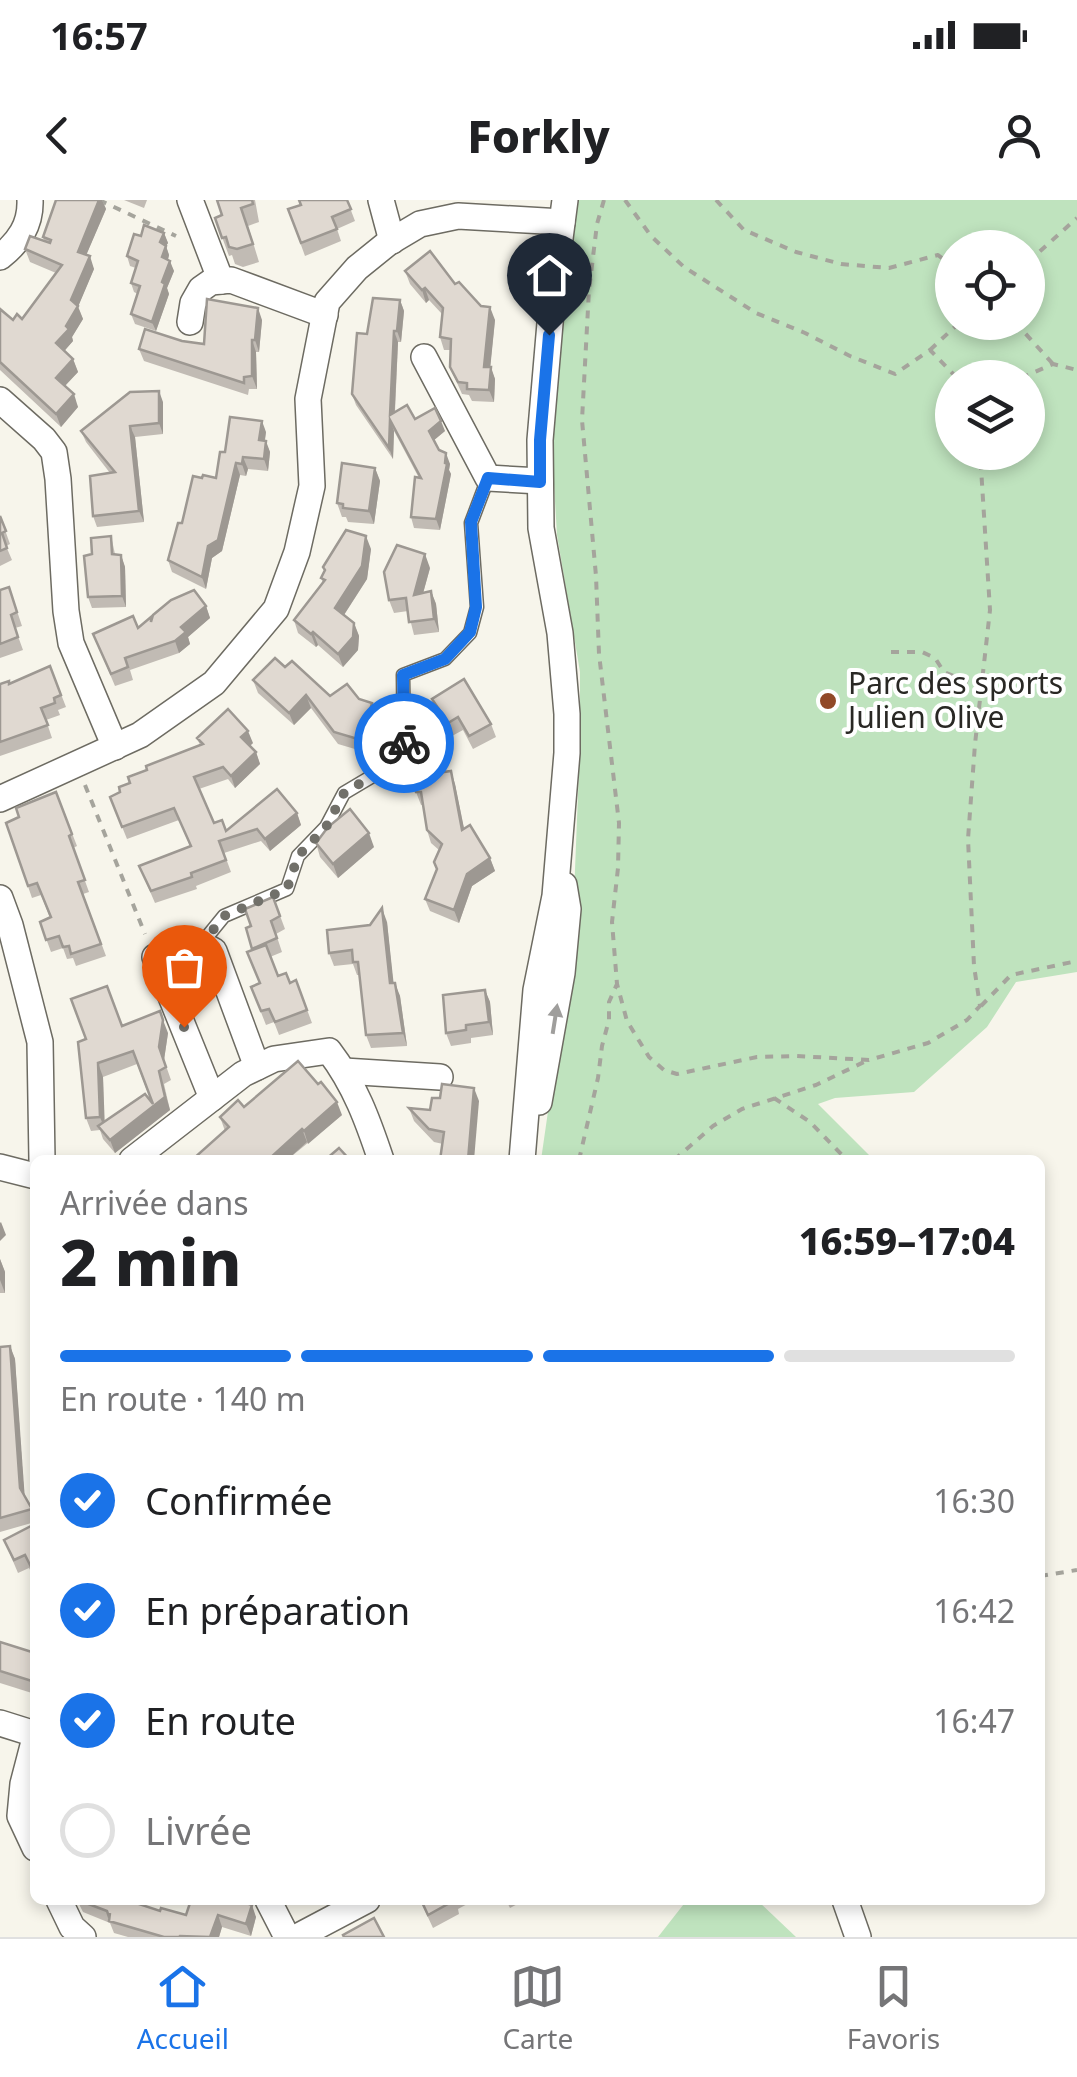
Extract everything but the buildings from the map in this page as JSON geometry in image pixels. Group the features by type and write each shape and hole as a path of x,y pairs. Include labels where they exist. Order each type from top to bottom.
{"street":[{"path":"0,257 23,234 30,200"},
{"path":"190,200 221,281"},
{"path":"381,200 392,240"},
{"path":"0,798 140,736 214,683 276,609 296,552 312,486 308,399 327,302 357,268 420,224 458,216 564,211 552,300 540,482 541,528 560,633 566,714 560,850 568,909 554,956 542,1093 523,1154"},
{"path":"190,322 193,303 201,289 211,282 230,280 325,315"},
{"path":"424,357 488,478 540,482"},
{"path":"0,400 54,452 71,642 115,747"},
{"path":"0,898 40,1042 42,1155"},
{"path":"212,1098 155,957 185,945 202,944 214,951 257,1067"},
{"path":"138,1155 242,1074 274,1059 337,1061 440,1077"},
{"path":"337,1061 364,1109 379,1155"},
{"path":"0,1167 30,1175"},
{"path":"0,1724 30,1734"},
{"path":"30,1756 20,1816 30,1837"},
{"path":"61,1905 72,1928 83,1937"},
{"path":"271,1905 287,1937"},
{"path":"297,1937 358,1905"},
{"path":"847,1905 858,1937"}],"lane":[{"path":"202,944 224,916 287,889 298,856 326,827 344,793 386,768 404,748 403,675 445,659 470,632 476,607 471,522 488,478"}],"path":[{"path":"99,200 210,251"},
{"path":"604,200 589,290 582,420 599,654 618,823 612,922 617,984 627,1021 648,1057 664,1070 678,1074 756,1056 869,1060"},
{"path":"625,200 650,236 684,267 756,314 850,356 896,374 941,340"},
{"path":"716,200 744,230 796,252 841,264 889,268 935,256"},
{"path":"1045,247 1077,218"},
{"path":"1031,340 1053,364 1077,370"},
{"path":"930,350 940,360"},
{"path":"1045,368 1053,364"},
{"path":"980,1006 974,966 968,838 990,610 981,470"},
{"path":"891,652 922,652 935,658 944,672 982,687"},
{"path":"76,764 155,957"},
{"path":"680,1155 713,1126 742,1109 816,1085 869,1060 928,1042 967,1020 1012,975 1077,961"},
{"path":"580,1155 609,1020 608,1002 617,984"},
{"path":"774,1098 810,1122 842,1155"},
{"path":"1045,1575 1077,1570"}],"green space":[{"name":"Parc des sports Julien Olive","path":"578,200 1077,200 1077,972 1016,982 987,1027 914,1092 835,1098 818,1104 869,1155 542,1155 572,945 580,744 580,672 557,535 552,450 560,326"},
{"path":"683,1905 762,1905 796,1937 658,1937"}],"way so far":[{"path":"184,1027 155,957 185,945 202,944 224,916 287,889 298,856 326,827 344,793 386,768 404,743"}],"place":[{"name":"Parc des sports Julien Olive","path":"828,701"}],"route":[{"path":"404,743 403,675 445,659 470,632 476,607 471,522 488,478 540,482 549,335"}]}
